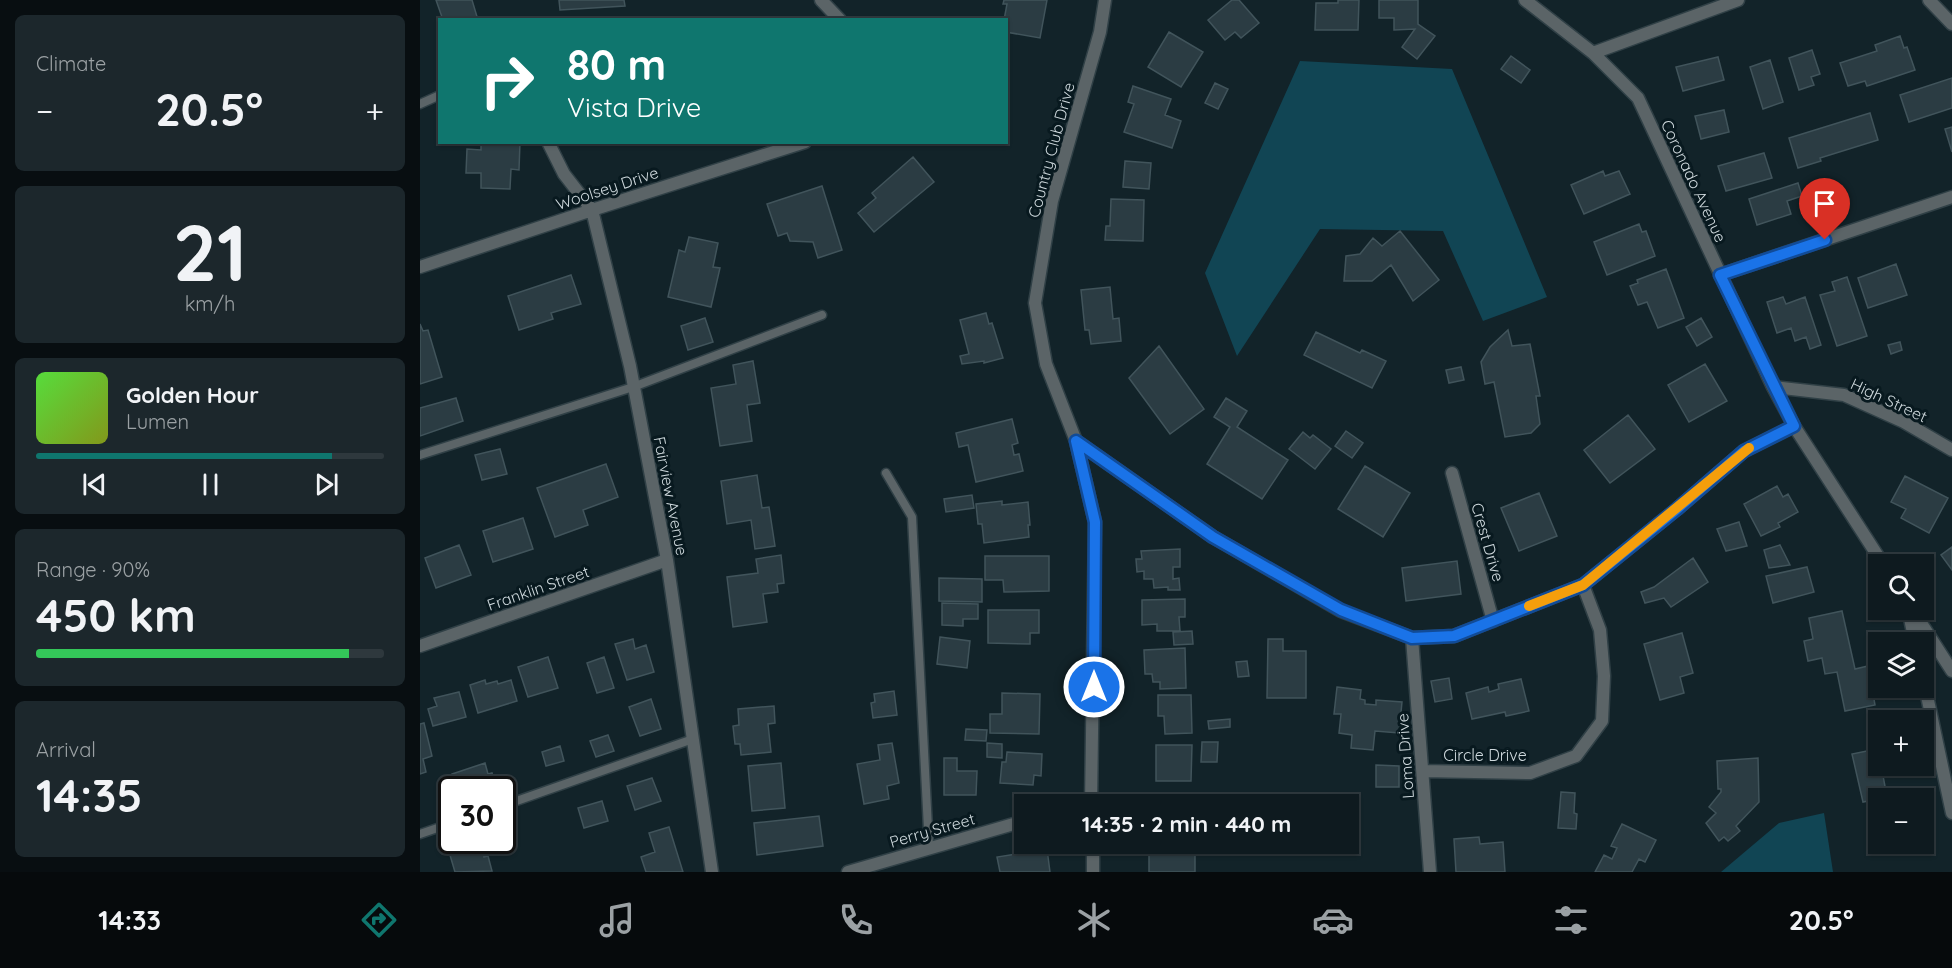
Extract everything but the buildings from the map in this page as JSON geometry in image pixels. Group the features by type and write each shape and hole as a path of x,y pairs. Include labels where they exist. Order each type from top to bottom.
{"street":[{"path":"821,0 838,18"},
{"name":"Country Club Drive","path":"1088,794 1095,522 1076,441 1046,364 1035,303 1052,201 1100,32 1105,0"},
{"name":"Coronado Avenue","path":"1525,0 1593,53 1638,98 1773,387 1794,426 1877,554"},
{"path":"1593,53 1738,0"},
{"path":"1929,0 1952,24"},
{"name":"Fairview Avenue","path":"549,144 564,174 592,210 633,387 667,560 712,872"},
{"name":"Woolsey Drive","path":"420,267 799,144"},
{"path":"1720,275 1952,197"},
{"name":"High Street","path":"1773,387 1844,395 1904,422 1952,450"},
{"path":"1076,441 1223,543 1341,610 1412,638 1454,636 1583,585 1744,451 1794,426"},
{"name":"Crest Drive","path":"1452,473 1493,621"},
{"name":"Franklin Street","path":"420,646 667,560"},
{"name":"Circle Drive","path":"1423,771 1530,773 1576,756 1602,721 1604,676 1600,630 1583,585"},
{"path":"1918,620 1952,670"},
{"name":"Loma Drive","path":"1412,638 1430,872"},
{"path":"1927,698 1952,813"},
{"name":"Perry Street","path":"848,872 1014,823"},
{"path":"1092,854 1093,872"}],"lane":[{"path":"420,105 438,96"},
{"path":"420,455 633,387 822,315"},
{"path":"886,473 912,517 929,848"},
{"path":"516,801 693,740"},
{"path":"420,834 438,828"}],"shaded area":[{"path":"1300,61 1452,69 1547,297 1483,321 1443,231 1320,229 1237,356 1205,273"},
{"path":"1824,813 1833,872 1721,872 1779,823"}],"slow traffic":[{"path":"1529,606 1583,585 1749,448"}],"route":[{"path":"1094,687 1095,522 1076,441 1213,537 1341,610 1412,638 1454,636 1583,585 1744,451 1794,426 1720,275 1825,240"}]}
